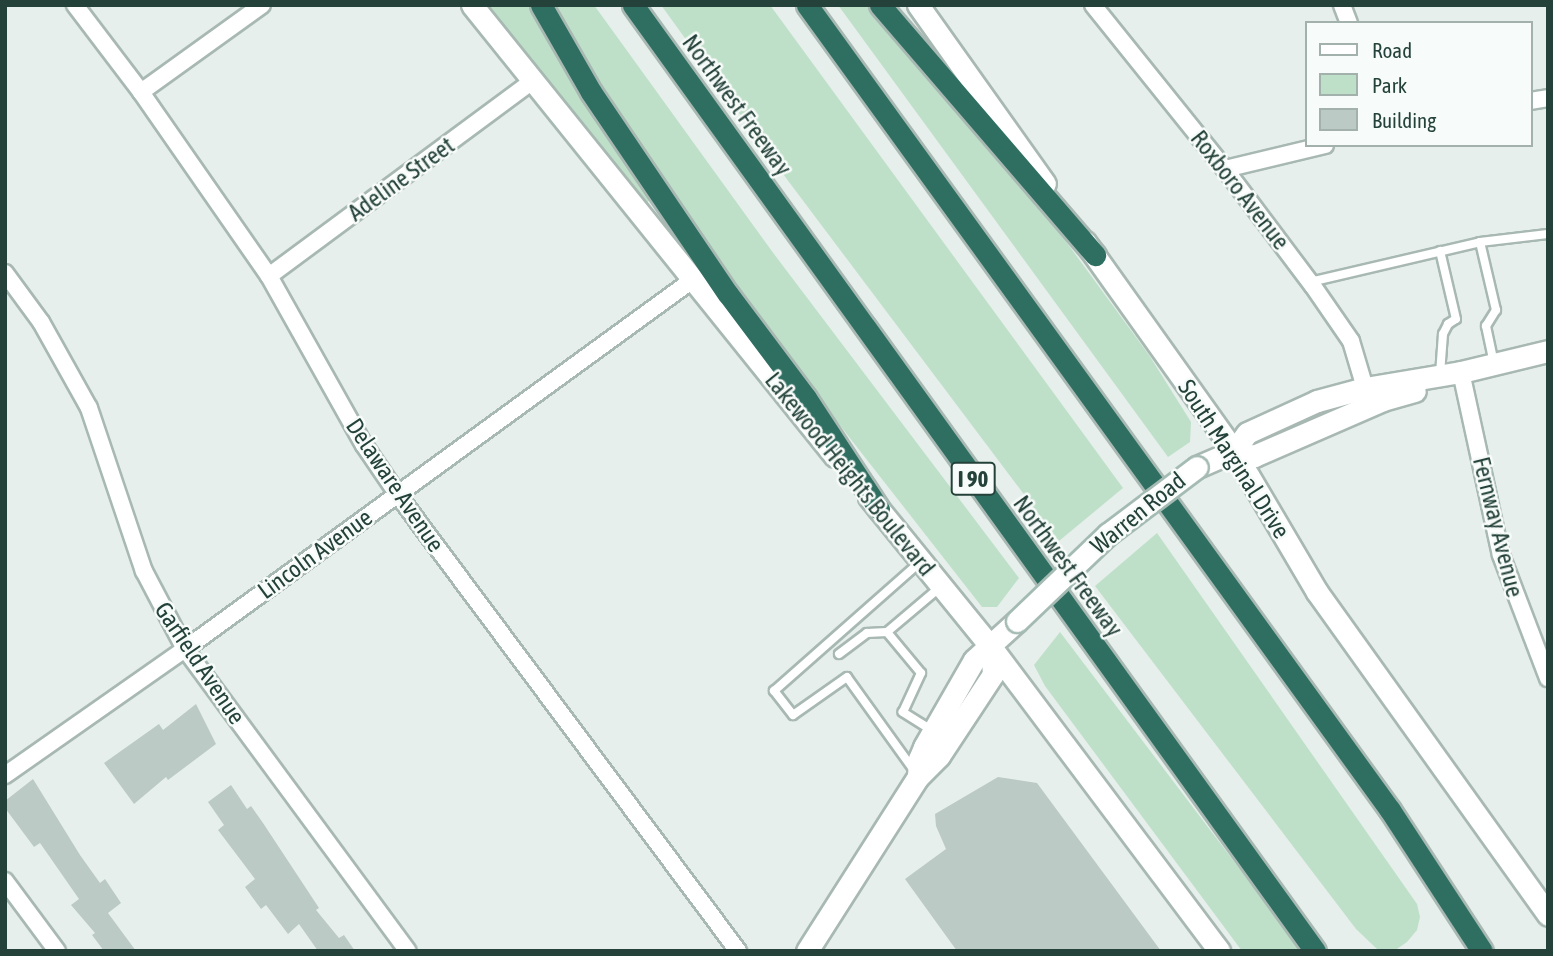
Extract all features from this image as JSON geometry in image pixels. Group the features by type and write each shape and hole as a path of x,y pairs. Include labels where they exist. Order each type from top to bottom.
{"highway":[{"path":"541,5 591,92 728,294 806,398 879,509"},
{"name":"Northwest Freeway","path":"633,5 1315,951"},
{"path":"807,5 1390,810 1482,951"},
{"path":"880,5 1095,255"}],"main road":[{"name":"Lakewood Heights Boulevard","path":"471,5 691,281 991,647 1219,951"},
{"name":"South Marginal Drive","path":"918,5 1234,451 1317,592 1548,915"},
{"name":"Warren Road","path":"918,777 919,760 974,660 991,647 1108,534 1197,467 1234,451 1247,433 1317,401 1364,388 1461,372 1548,351"},
{"name":"Warren Road","path":"1234,451 1254,456 1383,400 1431,386 1461,372"},
{"name":"Warren Road","path":"807,951 918,777 939,756 993,674 991,647"}],"street":[{"name":"Delaware Avenue","path":"75,5 141,92 269,276 364,445 398,495 738,951"},
{"path":"141,92 262,5"},
{"name":"Roxboro Avenue","path":"1093,5 1225,169 1310,282 1351,341 1364,388"},
{"name":"Adeline Street","path":"269,276 533,81"},
{"path":"1225,169 1317,147"},
{"name":"Garfield Avenue","path":"5,273 41,322 89,408 144,571 185,649 408,951"},
{"name":"Lincoln Avenue","path":"5,775 185,649 691,281"},
{"name":"Fernway Avenue","path":"1461,372 1501,555 1548,678"},
{"path":"5,881 57,951"}],"lane":[{"path":"1310,282 1480,242 1548,234"},
{"path":"1480,242 1496,310 1486,326 1494,364"},
{"path":"1440,251 1456,319 1448,324 1443,334 1440,375"},
{"path":"918,777 847,677 793,715 775,691 921,561"},
{"path":"839,654 867,633 887,632 942,586"},
{"path":"887,632 921,673 903,712 933,731"}],"green space":[{"path":"486,5 530,5 590,108 652,199 646,203"},
{"path":"550,5 594,5 774,254 1019,578 997,607 982,607 835,419 688,222"},
{"path":"661,5 770,5 1123,488 1059,541 789,182"},
{"path":"838,5 867,5 1040,206 1149,355 1191,422 1190,442 1168,457"},
{"path":"1157,533 1417,904 1420,917 1417,930 1407,942 1394,951 1377,949 1356,929 1095,586"},
{"path":"1060,632 1302,951 1242,951 1045,686 1034,665"}],"building":[{"path":"196,704 216,744 168,780 166,777 134,804 104,763 159,724 163,730"},
{"path":"998,777 1037,783 1161,951 957,951 905,879 946,849 936,826 935,814"},
{"path":"33,779 80,855 100,883 105,879 121,903 108,913 136,951 104,951 92,935 95,933 71,905 79,899 40,843 34,847 5,808 5,801"},
{"path":"231,785 247,809 251,806 263,823 319,908 316,910 339,938 344,935 355,951 318,951 299,924 288,934 266,905 261,909 245,887 255,879 218,830 224,825 208,802"}]}
